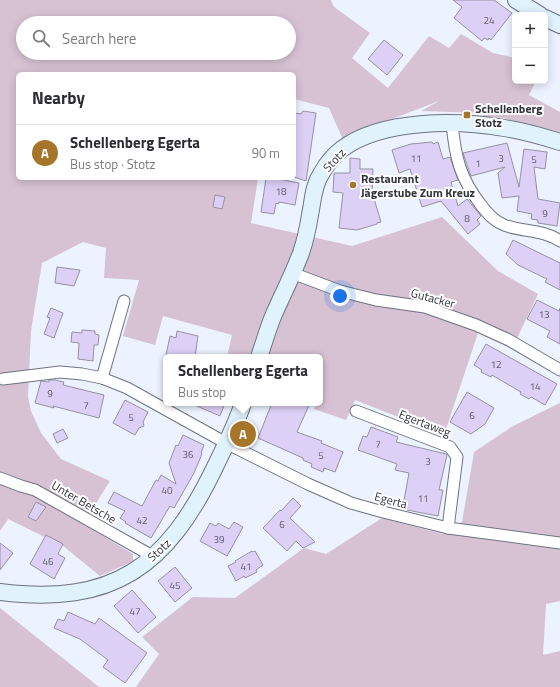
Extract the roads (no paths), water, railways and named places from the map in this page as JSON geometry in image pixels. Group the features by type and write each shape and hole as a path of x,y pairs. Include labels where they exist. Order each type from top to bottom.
{"street":[{"path":"516,0 535,12"},
{"path":"548,20 560,26"},
{"path":"452,123 454,148 462,176 470,191 491,218 504,226 540,233 560,241"},
{"name":"Stotz","path":"260,354 273,316 304,244 314,193 320,175 332,158 342,149 361,138 377,132 413,126 452,123 504,128 534,134 560,142"},
{"name":"Gutacker","path":"292,273 340,291 376,300 425,307 476,324 509,340 560,370"},
{"path":"102,378 124,301"},
{"name":"Egerta","path":"2,379 60,372 102,378 127,388 226,443 308,484 351,503 448,528 560,543"},
{"name":"Stotz","path":"0,592 41,596 89,591 110,584 142,566 167,544 183,525 204,490 242,406"},
{"name":"Egertaweg","path":"356,411 450,447 457,457 448,528"},
{"name":"Unter Betsche","path":"0,478 35,490 147,553 152,558"}],"place":[{"name":"Schellenberg Stotz","path":"467,115"},
{"name":"Restaurant Jägerstube Zum Kreuz","path":"353,185"},
{"name":"Schellenberg Egerta","path":"243,434"}]}
